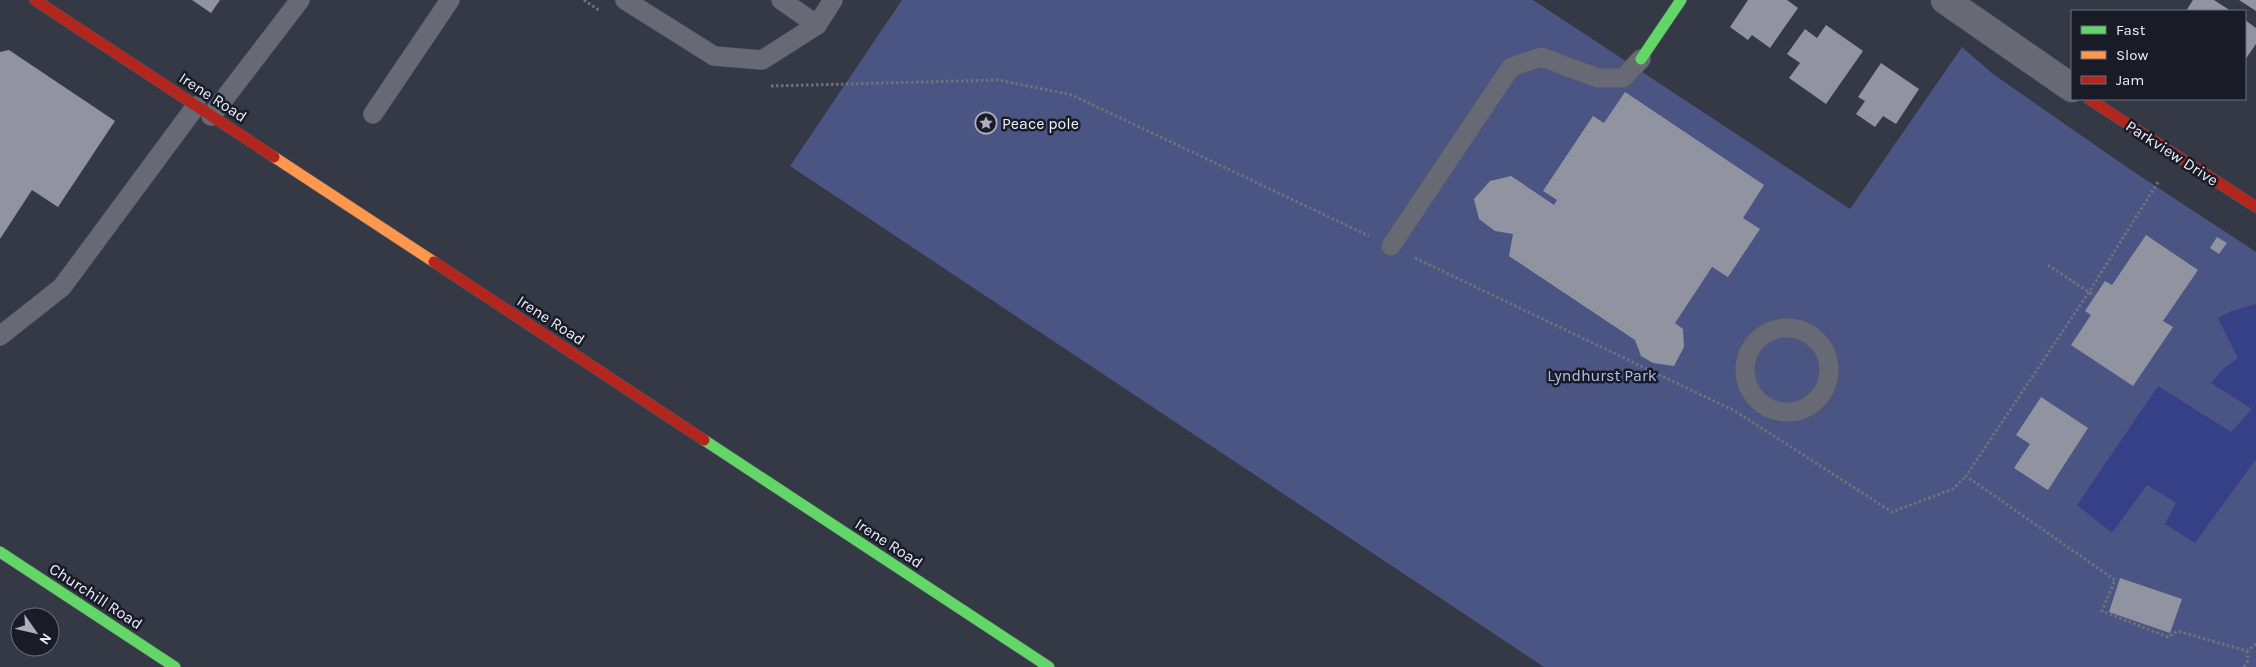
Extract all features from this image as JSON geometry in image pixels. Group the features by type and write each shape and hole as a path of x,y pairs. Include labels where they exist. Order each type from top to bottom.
{"street":[{"name":"Irene Road","path":"35,0 1049,667"},
{"path":"1641,59 1681,0"},
{"path":"1945,0 2071,87"},
{"name":"Parkview Drive","path":"2091,100 2256,207"},
{"name":"Churchill Road","path":"0,552 175,667"}],"lane":[{"path":"212,116 300,0"},
{"path":"373,114 450,0"},
{"path":"625,0 714,56 762,60 817,25 833,0"},
{"path":"781,0 817,25"},
{"path":"1391,246 1511,66 1541,57 1598,78 1624,78 1641,59"},
{"path":"0,336 62,287 196,106"},
{"path":"1786,327 1800,330 1812,336 1822,346 1828,359 1829,372 1826,386 1818,398 1807,406 1794,411 1780,411 1768,407 1756,399 1749,388 1745,374 1746,360 1751,347 1760,337 1772,330 1786,327"}],"path":[{"path":"584,0 600,11"},
{"path":"761,86 820,83 998,80 1072,95 1735,411 1892,512 1953,489 1966,476 2089,292 2158,182"},
{"path":"2048,265 2095,296"},
{"path":"1966,476 2115,580 2102,611 2168,637 2178,631 2247,651"},
{"path":"2247,651 2256,644"},
{"path":"2244,667 2248,660 2247,651"}],"green space":[{"name":"Lyndhurst Park","path":"902,0 1533,0 1850,209 1962,47 1993,74 2131,170 2256,252 2256,667 1544,667 790,166"}],"shaded area":[{"path":"2256,304 2256,459 2195,543 2165,524 2176,503 2147,485 2112,533 2077,505 2158,386 2231,432 2252,409 2211,383 2224,368 2238,358 2218,318 2232,311"}],"building":[{"path":"192,0 220,0 211,13"},
{"path":"1748,0 1787,0 1798,8 1770,48 1752,35 1748,40 1730,27"},
{"path":"2193,0 2214,0 2229,10 2187,10"},
{"path":"2239,0 2256,0 2256,11"},
{"path":"2246,21 2256,28 2256,44 2246,59"},
{"path":"1826,25 1863,51 1826,104 1789,78 1800,63 1787,54 1805,29 1817,38"},
{"path":"9,50 115,121 58,207 32,190 0,239 0,52"},
{"path":"1881,63 1919,89 1896,124 1883,116 1875,127 1856,114 1865,101 1858,97"},
{"path":"1625,92 1764,185 1743,218 1760,229 1728,277 1712,267 1675,323 1683,329 1684,347 1674,366 1653,363 1641,356 1635,340 1509,256 1513,234 1495,231 1479,219 1474,199 1490,181 1511,176 1554,205 1557,200 1543,191 1593,116 1604,123"},
{"path":"2146,235 2198,270 2163,321 2173,327 2133,386 2071,345 2091,315 2085,311 2105,281 2112,285"},
{"path":"2217,237 2227,243 2219,254 2210,248"},
{"path":"2041,397 2088,428 2048,490 2014,468 2030,444 2016,435"},
{"path":"2120,578 2182,599 2170,633 2109,612"}],"traffic: fast":[{"path":"1641,59 1681,0"},
{"path":"704,440 1049,667"},
{"path":"0,552 175,667"}],"traffic: slow":[{"path":"274,157 434,262"}],"traffic: jam":[{"path":"35,0 274,157"},
{"path":"2091,100 2256,207"},
{"path":"434,262 704,440"}],"place":[{"name":"Peace pole","path":"986,123"}]}
